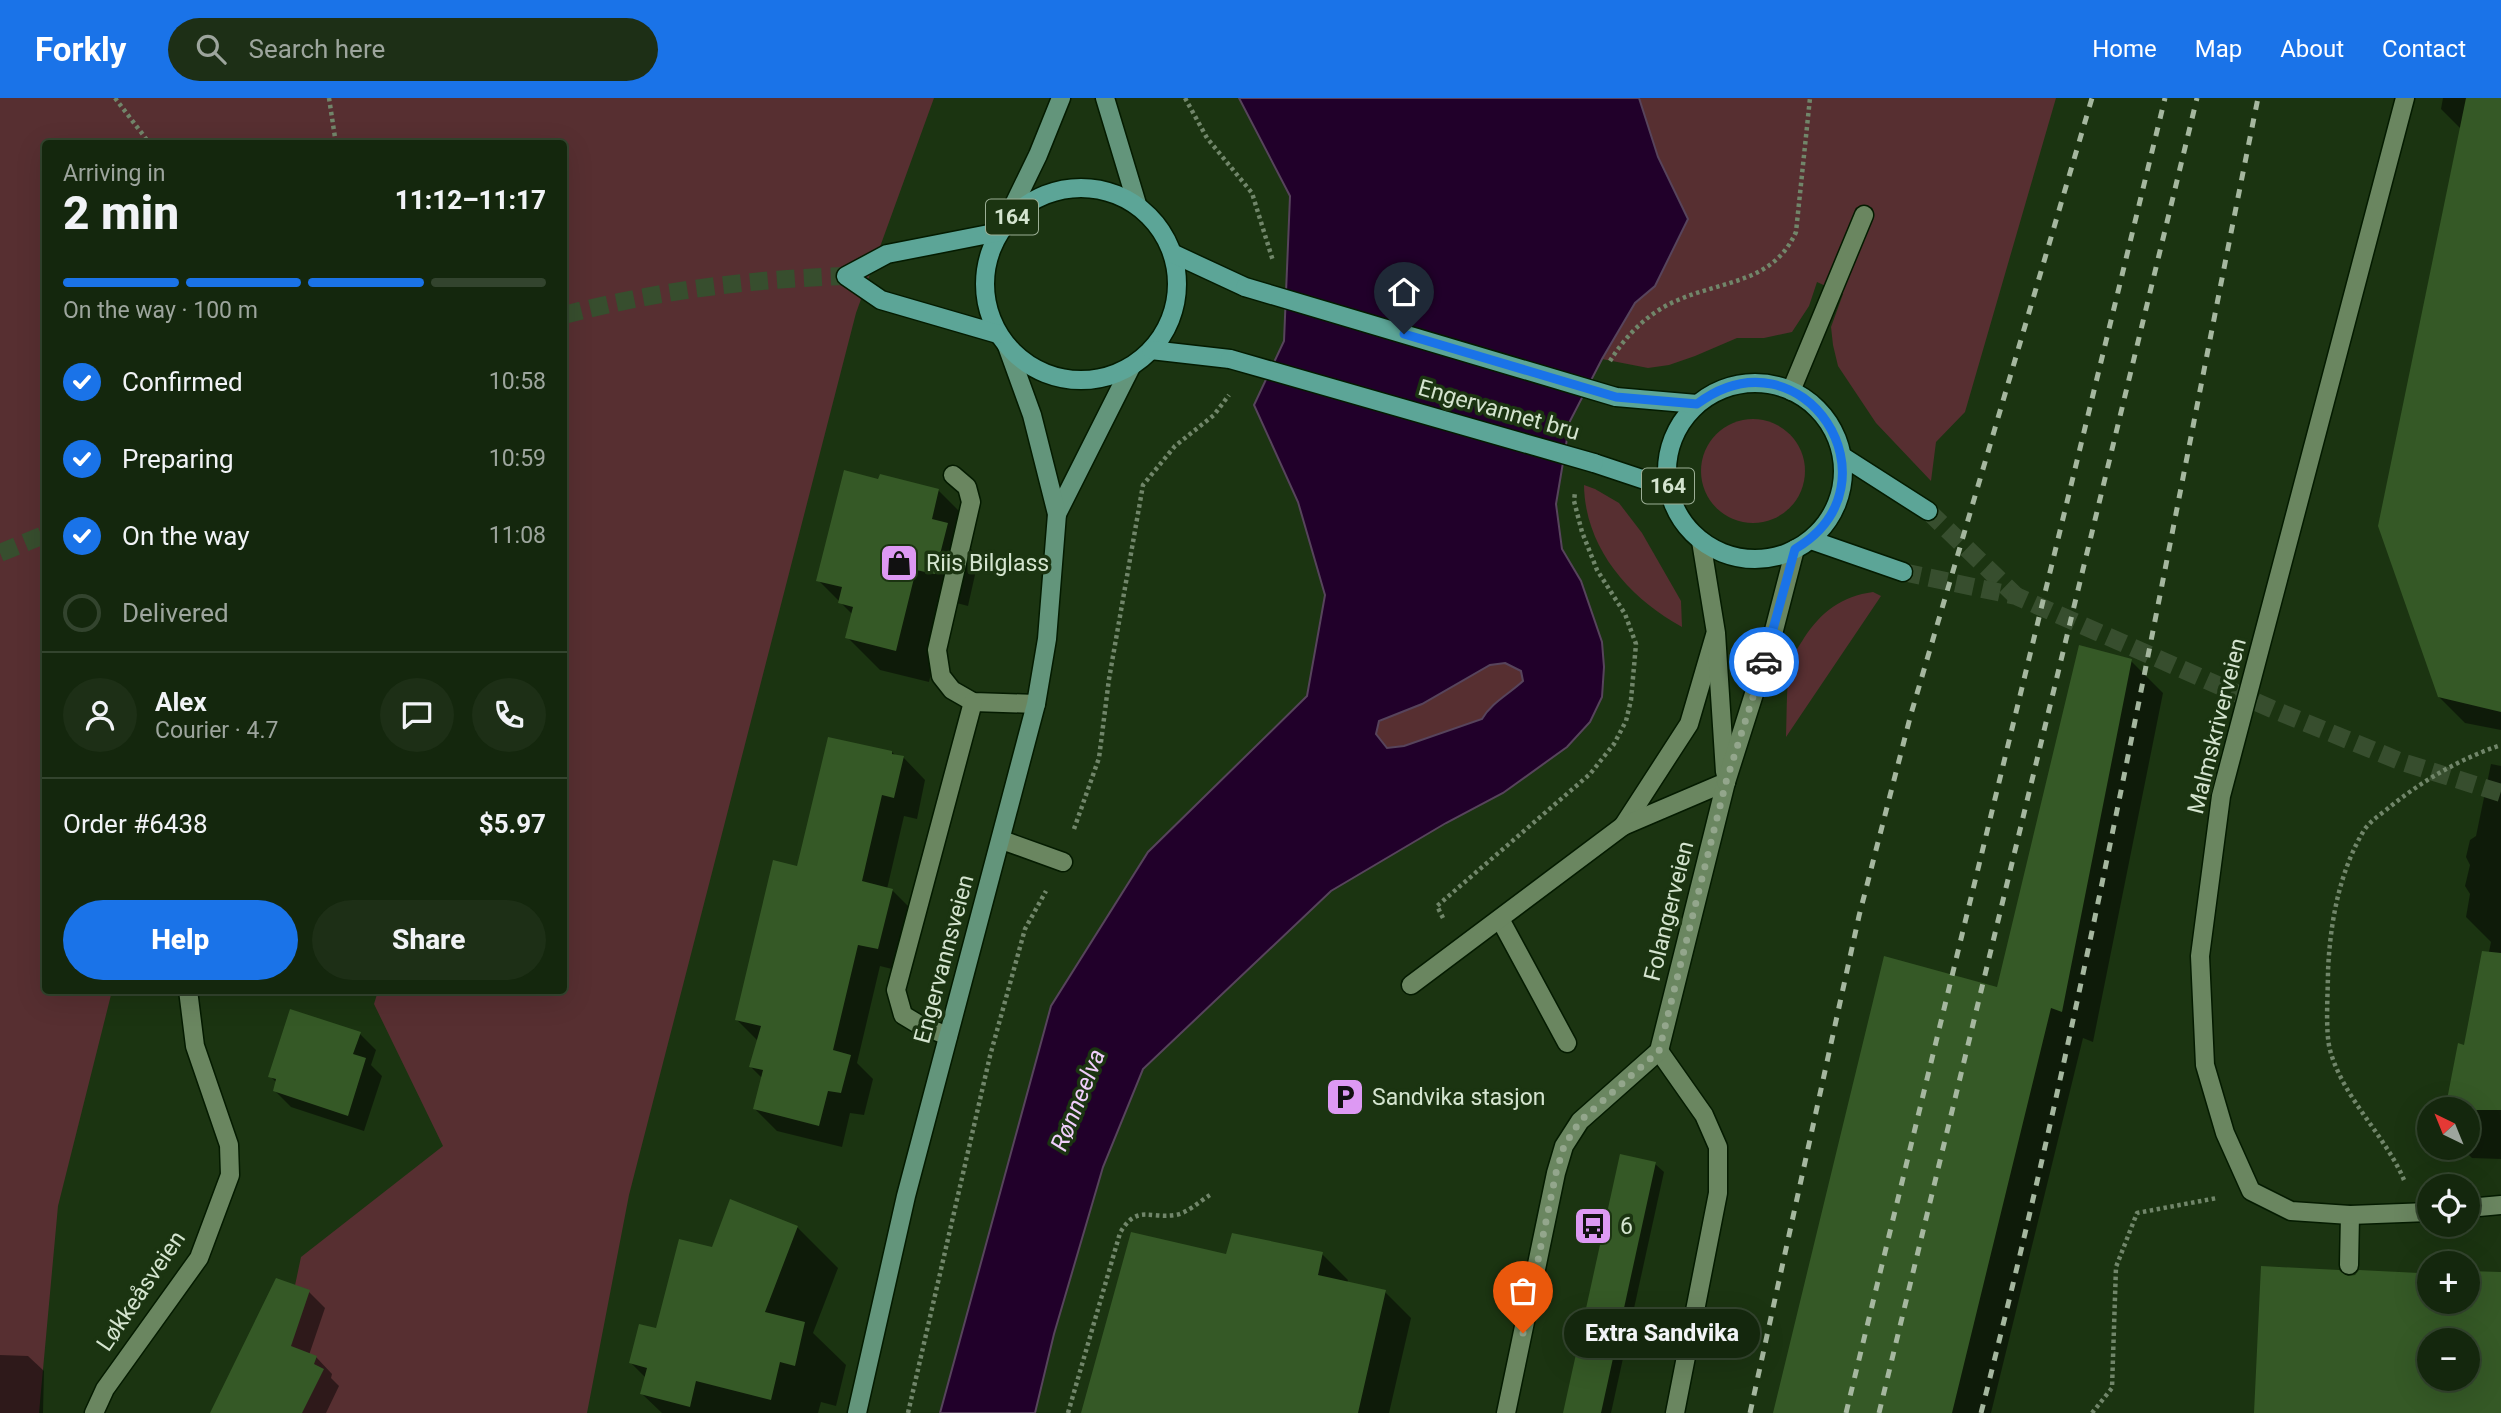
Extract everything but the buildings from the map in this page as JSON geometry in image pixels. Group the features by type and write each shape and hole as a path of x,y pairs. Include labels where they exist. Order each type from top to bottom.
{"main road":[{"path":"1002,227 1038,155 1061,98"},
{"path":"1105,98 1137,204"},
{"name":"164","path":"1082,187 1111,191 1137,204 1160,226 1174,254 1179,279 1176,305 1167,329 1151,351 1131,367 1099,379 1065,379 1033,368 1002,340 988,309 984,282 988,256 1002,227 1027,204 1054,191 1082,187"},
{"name":"164","path":"1002,227 887,254 846,276 881,300 1002,340"},
{"name":"Engervannet bru","path":"1174,254 1245,287 1616,397 1697,404"},
{"name":"Engervannsveien","path":"857,1413 906,1196 1002,841 1036,704 1047,639 1057,514 1032,415 1002,340"},
{"name":"Engervannet bru","path":"1151,351 1230,359 1594,463 1669,488"},
{"name":"Engervannsveien","path":"1057,514 1131,367"},
{"name":"164","path":"1765,383 1791,391 1805,398 1822,414 1838,441 1842,456 1842,483 1836,504 1827,522 1803,545 1781,555 1763,559 1739,558 1725,554 1700,541 1687,528 1674,506 1667,463 1678,426 1697,404 1735,384 1765,383"},
{"path":"1842,456 1928,511"},
{"path":"1803,545 1903,572"}],"street":[{"name":"Malmskriverveien","path":"2250,1191 2225,1133 2205,1065 2200,956 2221,796 2405,98"},
{"path":"1791,391 1864,215"},
{"path":"953,475 967,487 971,502 937,650 941,676 952,690 973,702 1036,704"},
{"name":"Folangerveien","path":"1623,826 1689,724 1716,633 1700,541"},
{"name":"Folangerveien","path":"1659,1051 1726,782 1803,545"},
{"path":"1716,633 1726,782"},
{"path":"948,1036 918,1024 903,1014 896,990 973,702"},
{"name":"Folangerveien","path":"1411,985 1623,826 1726,782"},
{"path":"1002,841 1063,862"},
{"path":"1500,919 1567,1043"},
{"name":"Løkkeåsveien","path":"94,1413 105,1388 199,1258 230,1175 229,1145 195,1046 188,994"},
{"path":"1506,1413 1564,1146 1580,1121 1659,1051 1704,1115 1718,1147 1718,1194 1675,1413"},
{"path":"2250,1191 2291,1211 2350,1215 2417,1212"},
{"path":"2480,1207 2501,1205"},
{"path":"2349,1265 2350,1215"}],"path":[{"path":"115,98 147,140"},
{"path":"329,98 335,140"},
{"path":"1185,98 1207,138 1252,193 1273,257 1272,270"},
{"path":"908,1413 990,1056 1025,929 1063,862 1099,758 1109,679 1143,485 1175,446 1214,415 1233,388"},
{"path":"2417,1200 2340,1076 2330,1049 2328,994 2334,916 2345,873 2363,832 2370,823 2406,793 2439,773 2501,745"},
{"path":"2092,1413 2112,1388 2116,1267 2137,1213 2250,1191"},
{"path":"1068,1413 1120,1233 1127,1221 1143,1213 1177,1216 1210,1195"}],"shaded area":[{"path":"0,98 934,98 856,313 629,1195 587,1413 268,1413 301,1257 443,1146 374,1004 377,994 567,994 567,140 42,140 42,994 111,994 58,1206 39,1413 0,1413"},
{"path":"1639,98 2056,98 1965,412 1936,442 1931,481 1876,423 1838,366 1831,327 1843,294 1817,282 1809,306 1792,332 1764,338 1737,338 1669,365 1648,368 1602,359 1635,303 1655,286 1688,219 1658,157"},
{"path":"1753,419 1773,423 1790,434 1801,451 1805,471 1801,491 1790,508 1773,519 1753,523 1733,519 1716,508 1705,491 1701,471 1705,451 1716,434 1733,423"},
{"path":"1584,485 1619,503 1642,533 1681,601 1682,627 1644,601 1613,569 1592,530"},
{"path":"1873,592 1881,596 1786,737 1788,678 1797,650 1825,613 1842,601"},
{"path":"1505,663 1521,671 1523,681 1495,703 1482,719 1404,746 1387,749 1376,734 1379,722 1490,665"}],"water":[{"name":"Rønneelva","path":"1239,98 1639,98 1658,157 1688,219 1655,286 1635,303 1570,421 1556,504 1562,549 1581,581 1602,642 1602,697 1590,722 1567,747 1503,793 1446,823 1331,891 1143,1069 1103,1167 1054,1334 1035,1413 940,1413 1051,1006 1148,852 1307,696 1325,595 1298,502 1254,405 1284,341 1290,196","holes":["1505,663 1521,671 1523,681 1495,703 1482,719 1404,746 1387,748 1376,734 1379,721 1422,704 1490,665"]}],"tunnel":[{"path":"567,314 633,299 704,288 846,276"},
{"path":"1928,511 2016,596"},
{"path":"0,553 42,536"},
{"path":"1903,572 2016,596 2272,709 2402,762 2501,793"}],"railway":[{"path":"1750,1413 1859,916 1911,714 2092,98"},
{"path":"1846,1413 2165,98"},
{"path":"1879,1413 2197,98"},
{"path":"1981,1413 2059,1086 2094,922 2258,98"}],"way so far":[{"path":"1523,1333 1564,1146 1580,1121 1659,1051 1726,782 1764,662"}],"place":[{"name":"Riis Bilglass","path":"899,563"},
{"name":"Sandvika stasjon","path":"1345,1097"},
{"name":"6","path":"1593,1226"},
{"name":"Extra Sandvika","path":"1523,1333"}],"route":[{"path":"1404,334 1616,397 1697,404 1735,384 1765,383 1805,398 1822,414 1838,441 1842,456 1842,483 1827,522 1811,540 1795,549 1764,662"}]}
